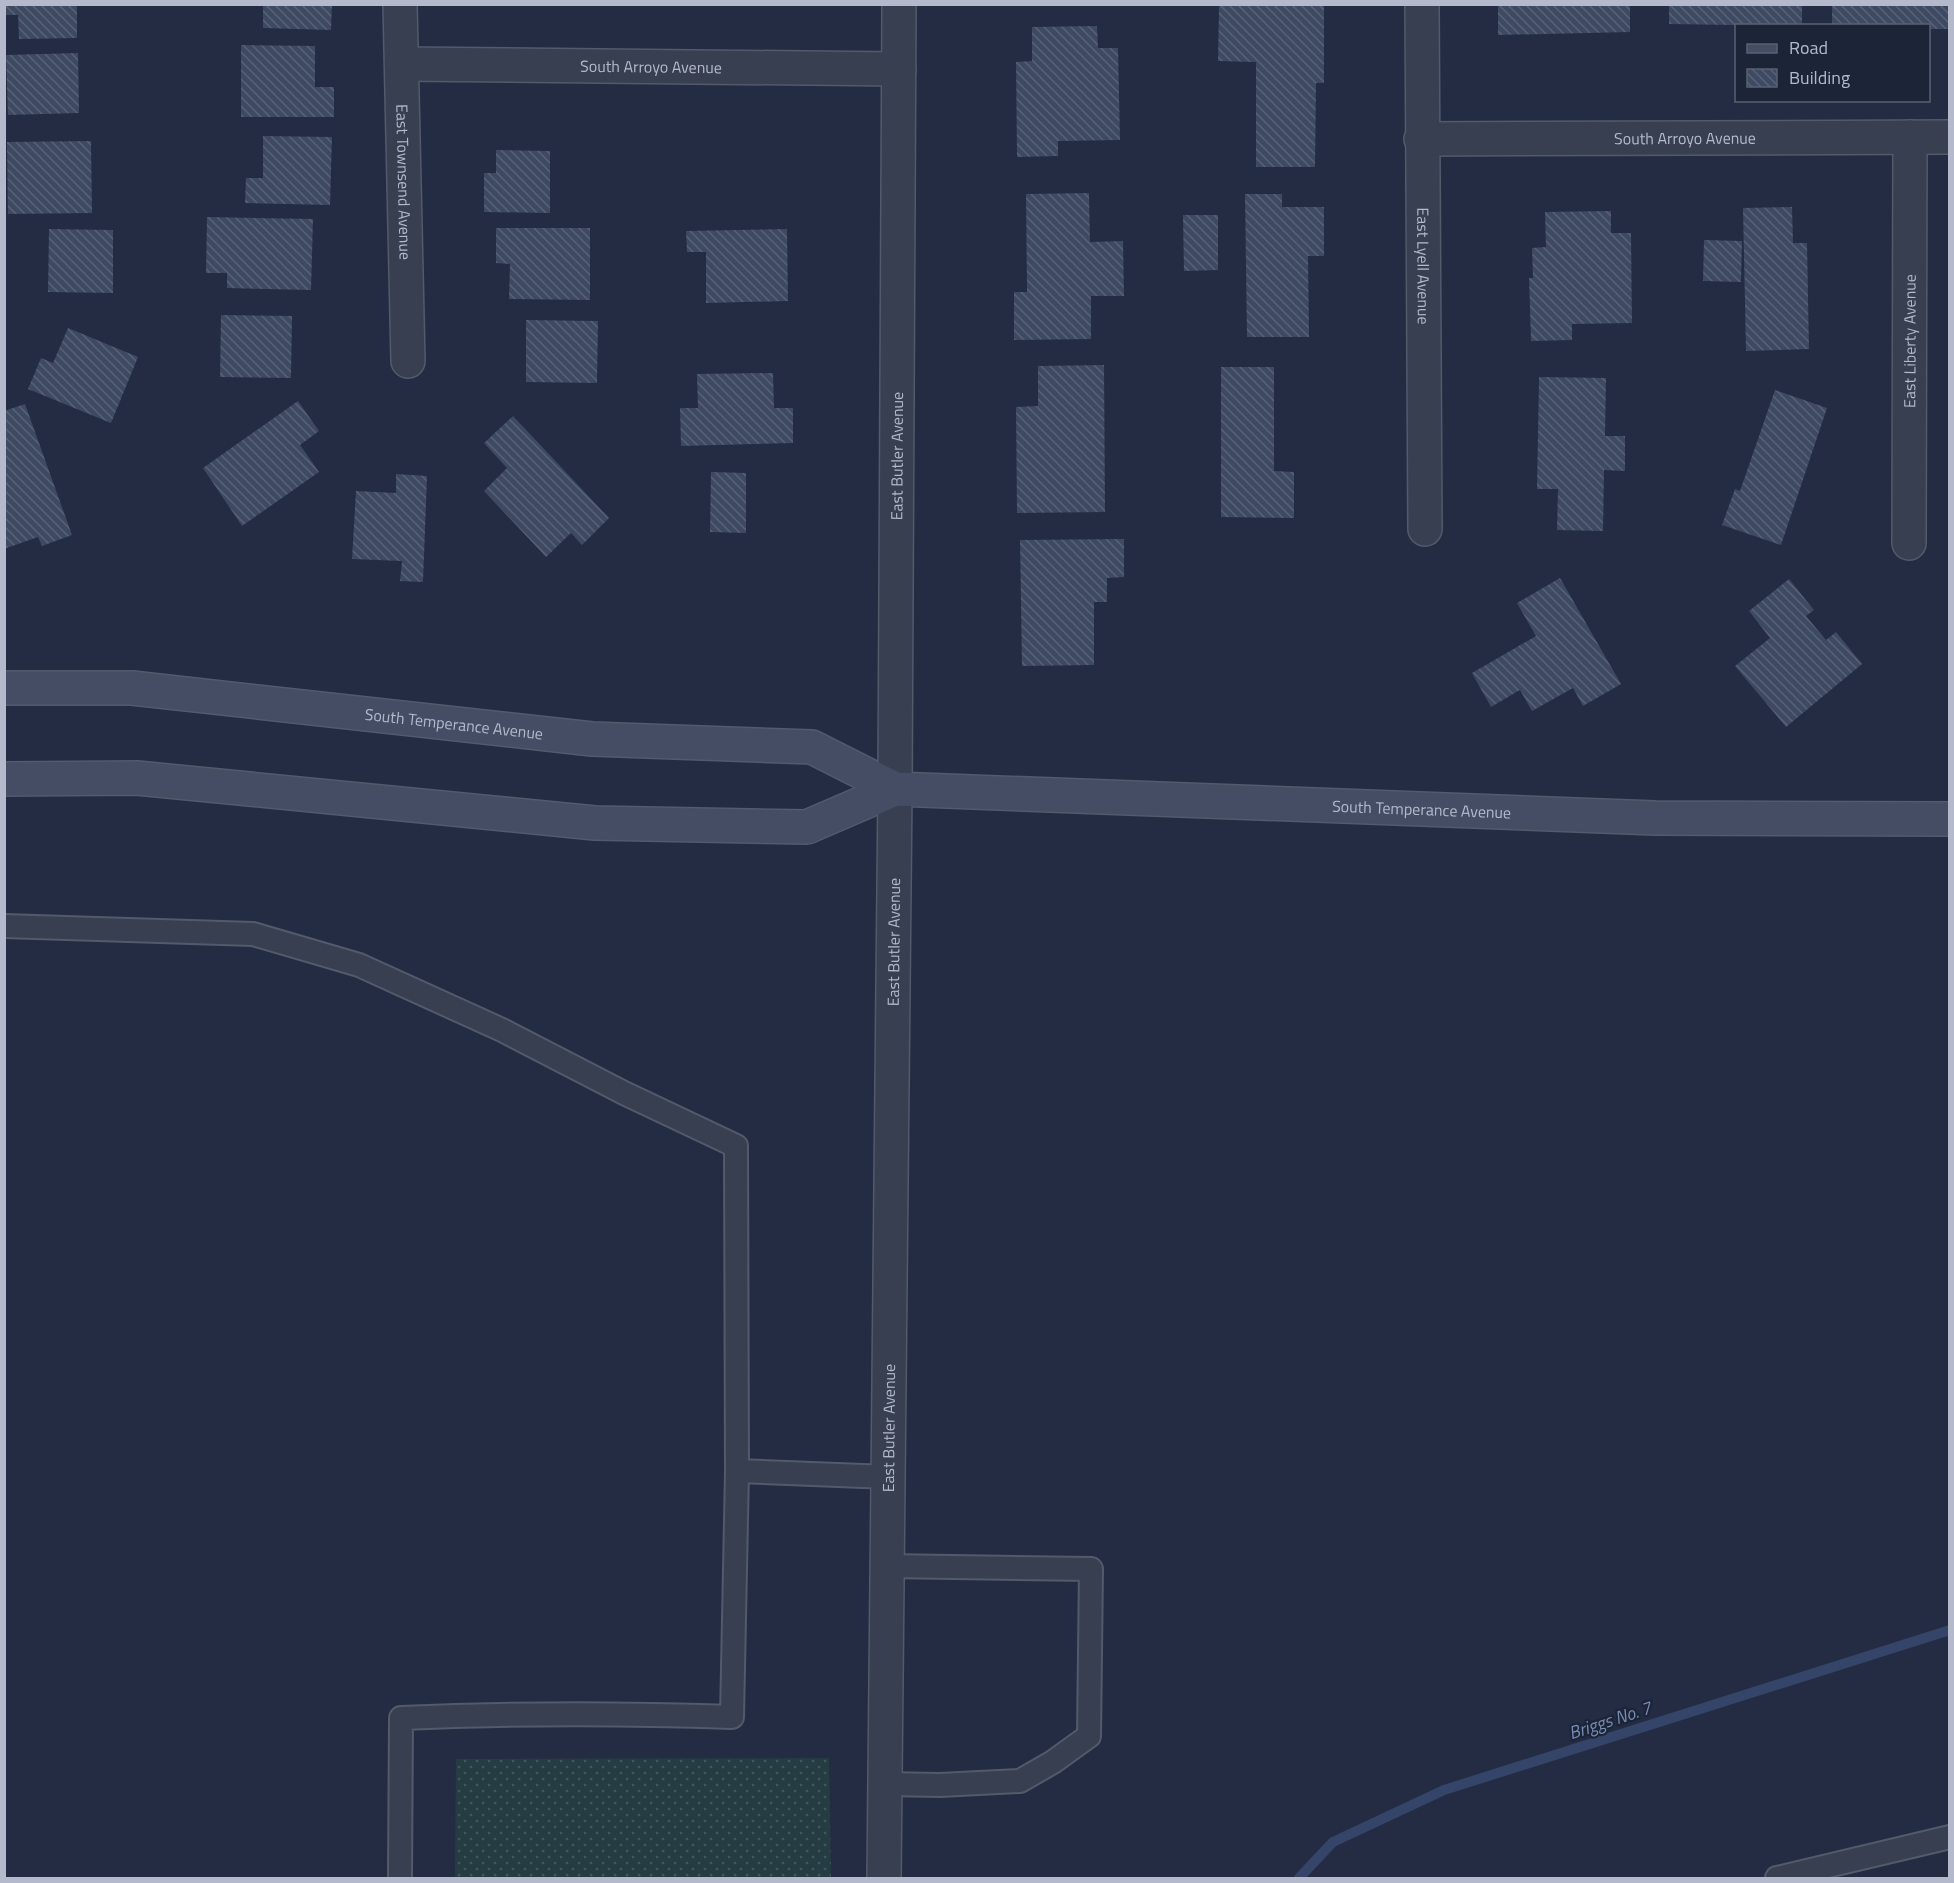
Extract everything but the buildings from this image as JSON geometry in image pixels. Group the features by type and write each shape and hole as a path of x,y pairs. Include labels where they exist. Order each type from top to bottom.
{"main road":[{"name":"South Temperance Avenue","path":"4,688 132,688 592,739 812,747 895,789 1655,818 1950,819"},
{"name":"South Temperance Avenue","path":"4,779 137,778 595,823 807,827 895,789"}],"street":[{"name":"East Townsend Avenue","path":"400,4 408,361"},
{"name":"East Butler Avenue","path":"884,1878 895,789 899,4"},
{"name":"East Lyell Avenue","path":"1422,4 1425,529"},
{"name":"South Arroyo Avenue","path":"402,64 899,69"},
{"name":"East Liberty Avenue","path":"1909,543 1910,137"},
{"name":"South Arroyo Avenue","path":"1421,139 1950,137"}],"lane":[{"path":"4,926 253,934 359,965 502,1030 624,1093 736,1146 737,1471 732,1717 595,1713 401,1718 400,1878"},
{"path":"737,1471 888,1477"},
{"path":"885,1784 940,1785 1020,1781 1053,1762 1089,1736 1091,1569 887,1566"},
{"path":"1777,1878 1950,1837"}],"shaded area":[{"path":"829,1758 831,1878 455,1878 456,1759"}],"waterway":[{"name":"Briggs No. 7","path":"1299,1878 1333,1842 1444,1790 1950,1630"}]}
